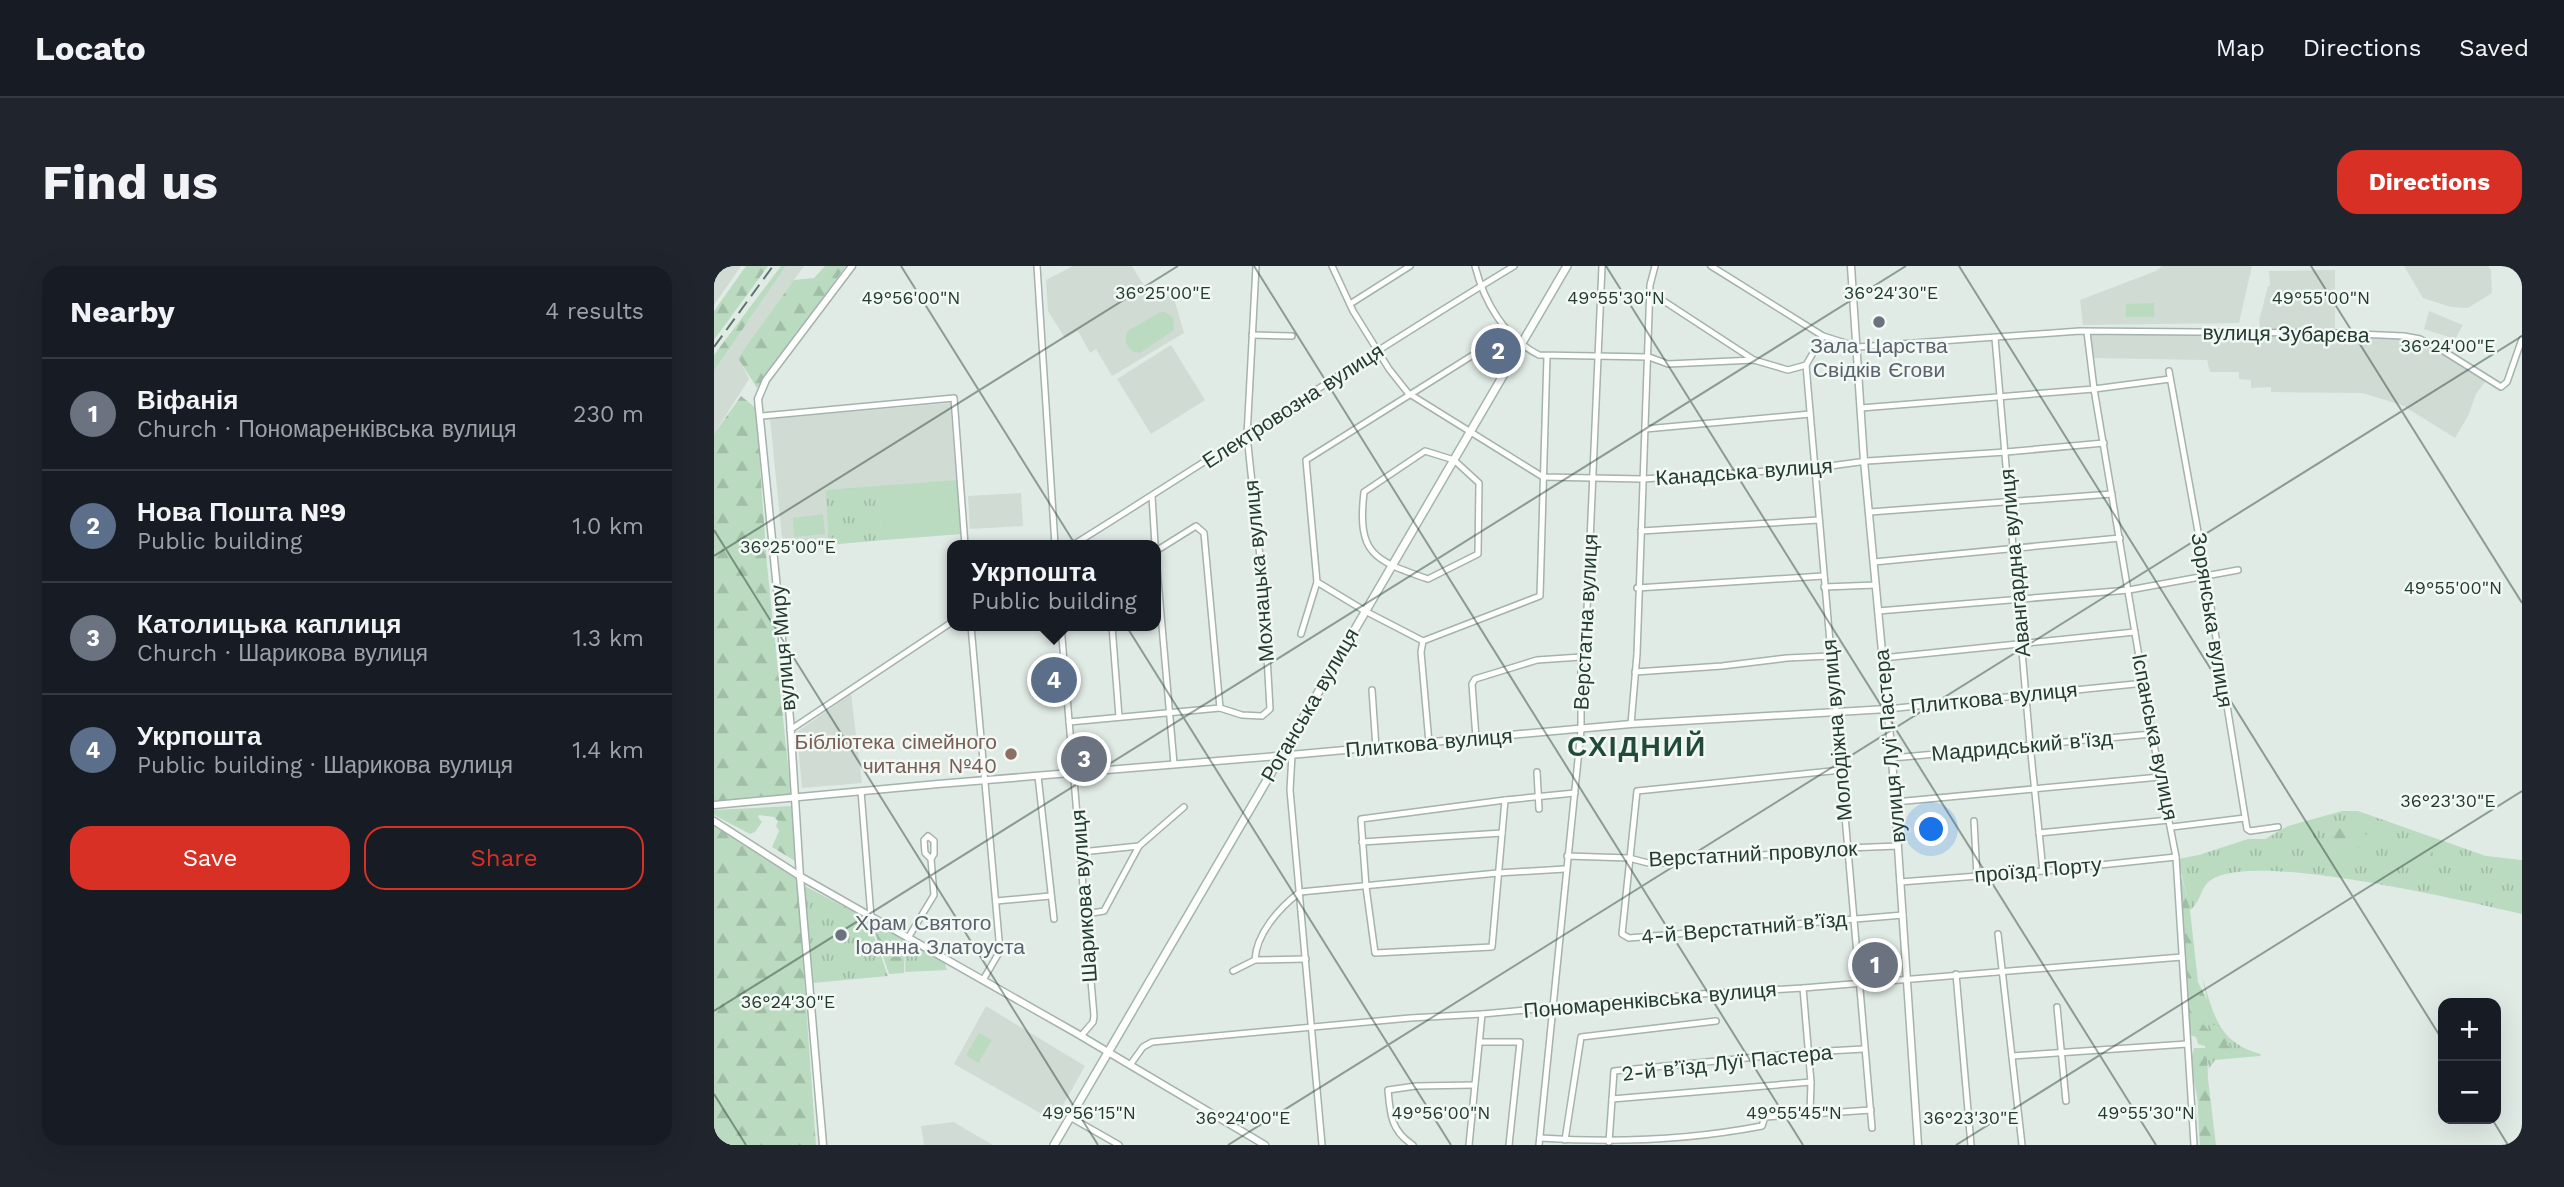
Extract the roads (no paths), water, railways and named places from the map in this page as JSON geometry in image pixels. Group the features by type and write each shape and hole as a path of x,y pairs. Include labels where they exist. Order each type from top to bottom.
{"main road":[{"name":"Роганська вулиця","path":"1054,1145 1567,266"}],"street":[{"name":"вулиця Миру","path":"823,1145 790,730 758,399 766,380 852,266"},
{"path":"1037,266 1055,540"},
{"name":"Мохнацька вулиця","path":"1220,708 1242,715 1262,716 1270,709 1263,585 1247,436 1256,266"},
{"path":"1332,266 1350,304 1408,393"},
{"path":"1350,304 1410,266"},
{"path":"1475,266 1480,286 1508,333 1529,350 1547,356 1649,357 1668,364 1754,360"},
{"name":"Електровозна вулиця","path":"1081,540 1247,436 1273,416 1514,266"},
{"name":"Верстатна вулиця","path":"1540,1142 1565,869 1581,730 1581,657 1586,633 1602,266"},
{"path":"1631,724 1650,292 1655,266"},
{"path":"1711,266 1823,336 1858,347 2087,332"},
{"name":"вулиця Луї Пастера","path":"1851,266 1864,461 1892,758 1918,1145"},
{"path":"1650,292 1754,360 1788,370 1806,365 1823,336"},
{"name":"вулиця Зубарєва","path":"2087,332 2335,333 2404,336 2420,339 2442,350 2501,387 2507,382 2522,339"},
{"name":"Іспанська вулиця","path":"2087,332 2094,389 2152,734 2176,857 2194,1145"},
{"path":"1301,634 1317,582 1306,460 1408,393 1508,333"},
{"path":"1252,335 1292,336"},
{"name":"Авангардна вулиця","path":"1995,338 2043,871"},
{"path":"1317,582 1423,641 1540,596 1547,356"},
{"name":"Молодіжна вулиця","path":"1806,365 1872,1128"},
{"name":"Зорянська вулиця","path":"1861,408 2094,389 2169,375 2206,576 2245,818"},
{"name":"Канадська вулиця","path":"1408,393 1544,477 1642,480 2104,443"},
{"path":"761,416 954,398 965,540"},
{"path":"1645,429 1810,414"},
{"path":"1425,451 1454,460 1479,482 1478,554 1428,579 1392,566 1366,545 1362,515 1363,492 1425,451"},
{"path":"1870,512 2112,494"},
{"path":"1152,496 1155,540"},
{"path":"1641,531 1819,520"},
{"path":"1069,722 1220,708 1204,533 1196,526 1161,550"},
{"path":"1874,562 2120,538"},
{"path":"1878,611 2129,590 2238,570"},
{"path":"1637,588 1823,576"},
{"path":"1824,587 1876,585"},
{"path":"1161,611 1174,764"},
{"path":"790,730 947,626"},
{"path":"971,631 1000,951 983,980"},
{"name":"Шарикова вулиця","path":"1061,631 1094,1016 1091,1025 1081,1036"},
{"path":"1112,631 1119,717"},
{"path":"1882,658 2135,632"},
{"path":"1423,641 1420,652 1429,743"},
{"path":"1635,672 1830,656"},
{"path":"1476,738 1472,684 1475,679 1536,660 1581,657"},
{"name":"Плиткова вулиця","path":"714,806 860,790 1376,748 1631,724 1887,709 2145,683"},
{"path":"1373,690 1376,748"},
{"name":"Мадридський в'їзд","path":"1892,758 2152,734"},
{"path":"1292,755 1290,790 1322,1145"},
{"path":"1629,858 1637,790 1841,770"},
{"path":"1537,772 1539,808"},
{"path":"1038,776 1054,919"},
{"path":"1895,802 2034,791 2160,777"},
{"path":"860,790 871,917"},
{"path":"1505,800 1492,947 1374,953 1361,819 1505,800 1575,793"},
{"path":"1087,914 1104,911 1139,846 1184,807"},
{"path":"2172,828 2245,818 2248,831 2278,827"},
{"path":"2039,833 2169,820"},
{"path":"714,821 800,877 1081,1036 1265,1145"},
{"path":"1974,821 1977,876"},
{"path":"1362,842 1502,833"},
{"path":"1081,852 1139,846"},
{"name":"Верстатний провулок","path":"1567,856 1629,858 1652,864 1898,846"},
{"name":"проїзд Порту","path":"1900,882 2176,857"},
{"name":"4-й Верстатний в’їзд","path":"1629,858 1622,931 1625,937 1726,932 1903,915"},
{"path":"908,938 934,895 931,859"},
{"path":"1255,960 1255,948 1269,925 1286,903 1300,892 1565,869"},
{"path":"996,901 1050,895"},
{"path":"1998,934 2022,1145"},
{"name":"Пономаренківська вулиця","path":"1130,1065 1140,1051 1152,1042 1736,991 1803,988 2182,957"},
{"path":"1233,971 1255,960 1306,958"},
{"path":"1956,974 1971,1145"},
{"path":"1803,988 1811,1082 1810,1114"},
{"path":"2057,1007 2066,1101"},
{"path":"1469,1145 1482,1014"},
{"path":"1565,1140 1581,1037 1716,1021"},
{"path":"1480,1042 1520,1042 1509,1145"},
{"path":"2012,1056 2187,1044"},
{"name":"2-й в’їзд Луї Пастера","path":"1609,1143 1614,1071 1864,1049"},
{"name":"2-й в’їзд Луї Пастера","path":"1612,1098 1811,1082"},
{"path":"1413,1145 1402,1138 1393,1126 1388,1090 1416,1086 1474,1085"},
{"path":"1540,1142 1565,1140 1574,1143 1609,1143 1719,1134 1762,1126 1765,1117 1871,1110"},
{"path":"1070,1117 1119,1145"}],"railway":[{"path":"714,347 773,266"}],"place":[{"name":"Зала Царства Свідків Єгови","path":"1879,322"},
{"name":"Нова Пошта №9","path":"1498,351"},
{"name":"Укрпошта","path":"1054,680"},
{"name":"Бібліотека сімейного читання №40","path":"1011,754"},
{"name":"Католицька каплиця","path":"1084,759"},
{"name":"Храм Святого Іоанна Златоуста","path":"841,935"},
{"name":"Віфанія","path":"1875,965"}],"district":[{"name":"СХІДНИЙ","path":"1637,746"}]}
